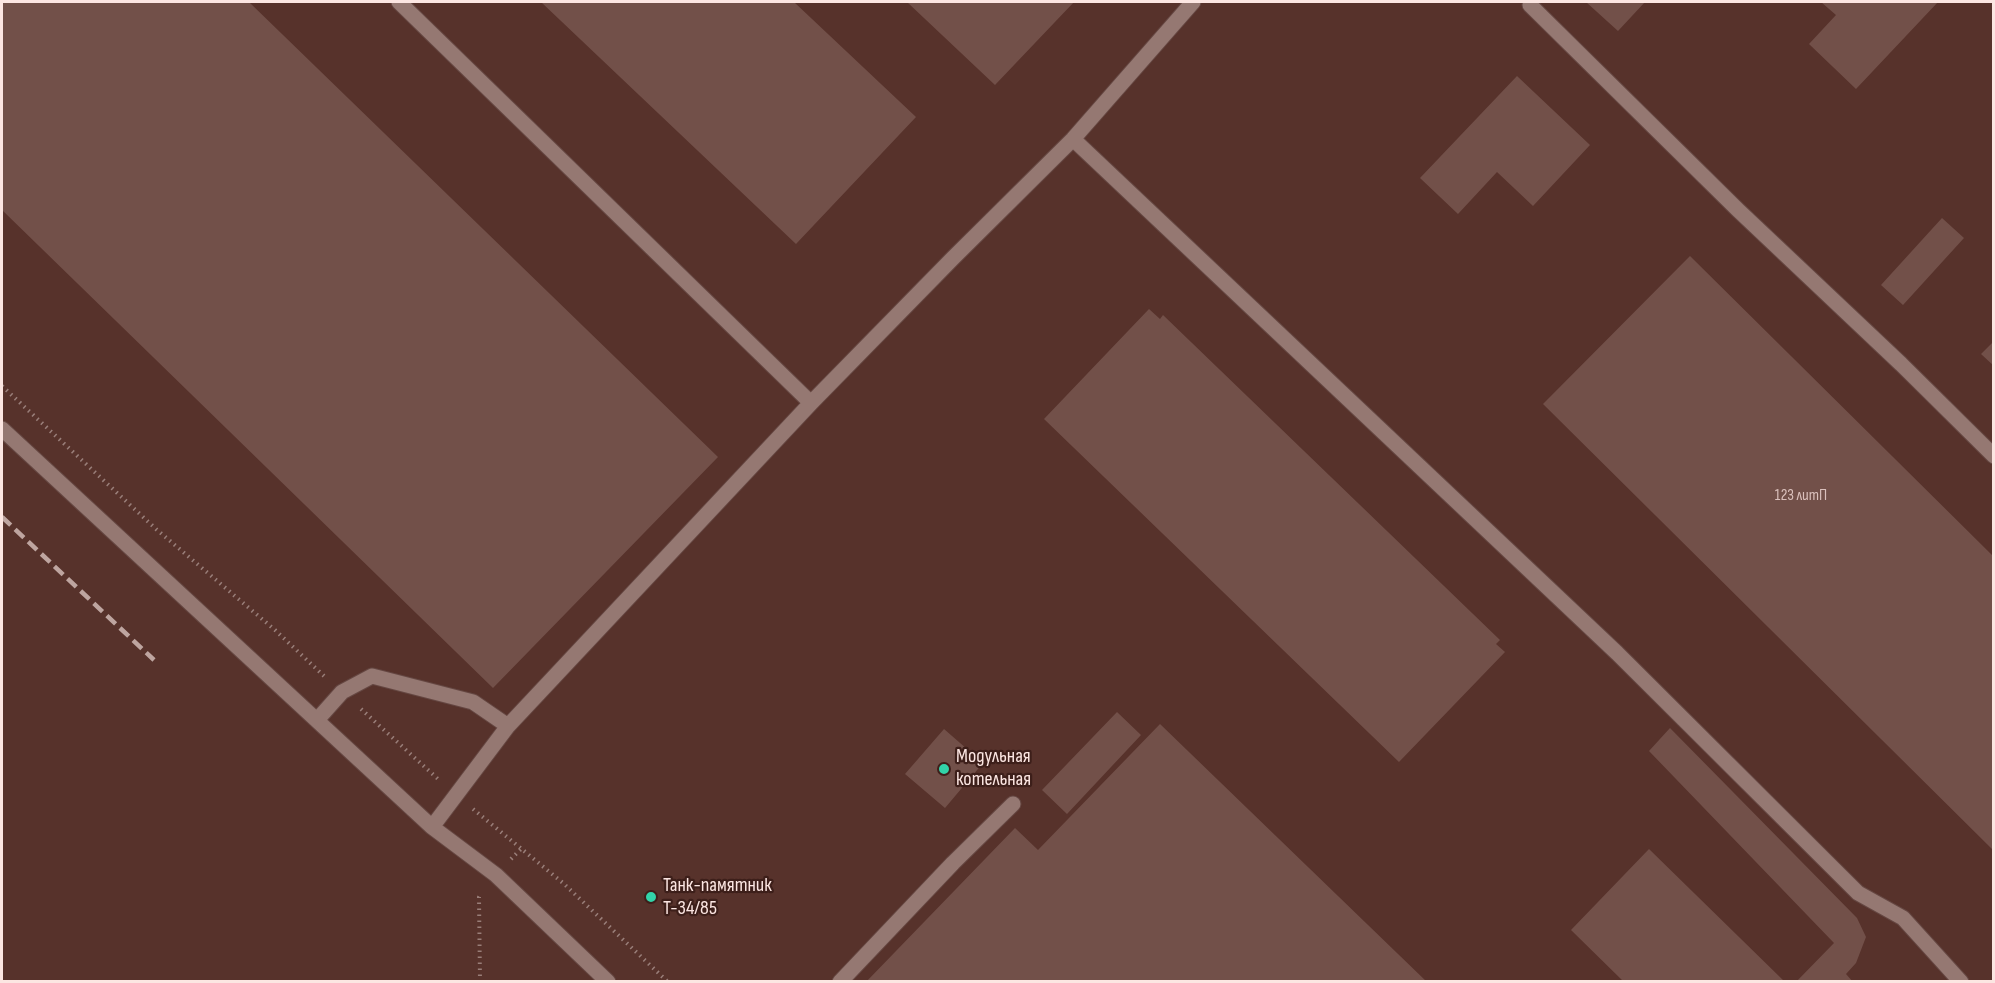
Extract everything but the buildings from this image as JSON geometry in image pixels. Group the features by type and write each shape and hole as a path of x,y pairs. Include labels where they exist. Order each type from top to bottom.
{"lane":[{"path":"399,2 811,403"},
{"path":"432,827 508,726 811,403 952,258 1073,139 1193,2"},
{"path":"1530,5 1738,210 1901,364 1994,456"},
{"path":"1073,139 1617,653 1858,893 1903,918 1961,981"},
{"path":"2,429 432,827 496,875 608,981"},
{"path":"317,720 342,692 372,676 473,702 508,726"},
{"path":"840,981 1013,804"}],"path":[{"path":"480,981 479,897 521,849"}],"shaded area":[{"path":"2,2 1993,2 1993,981 2,981"}],"railway":[{"path":"2,517 154,660"}],"place":[{"name":"Модульная котельная","path":"944,769"},
{"name":"Танк-памятник Т-34/85","path":"651,897"}]}
